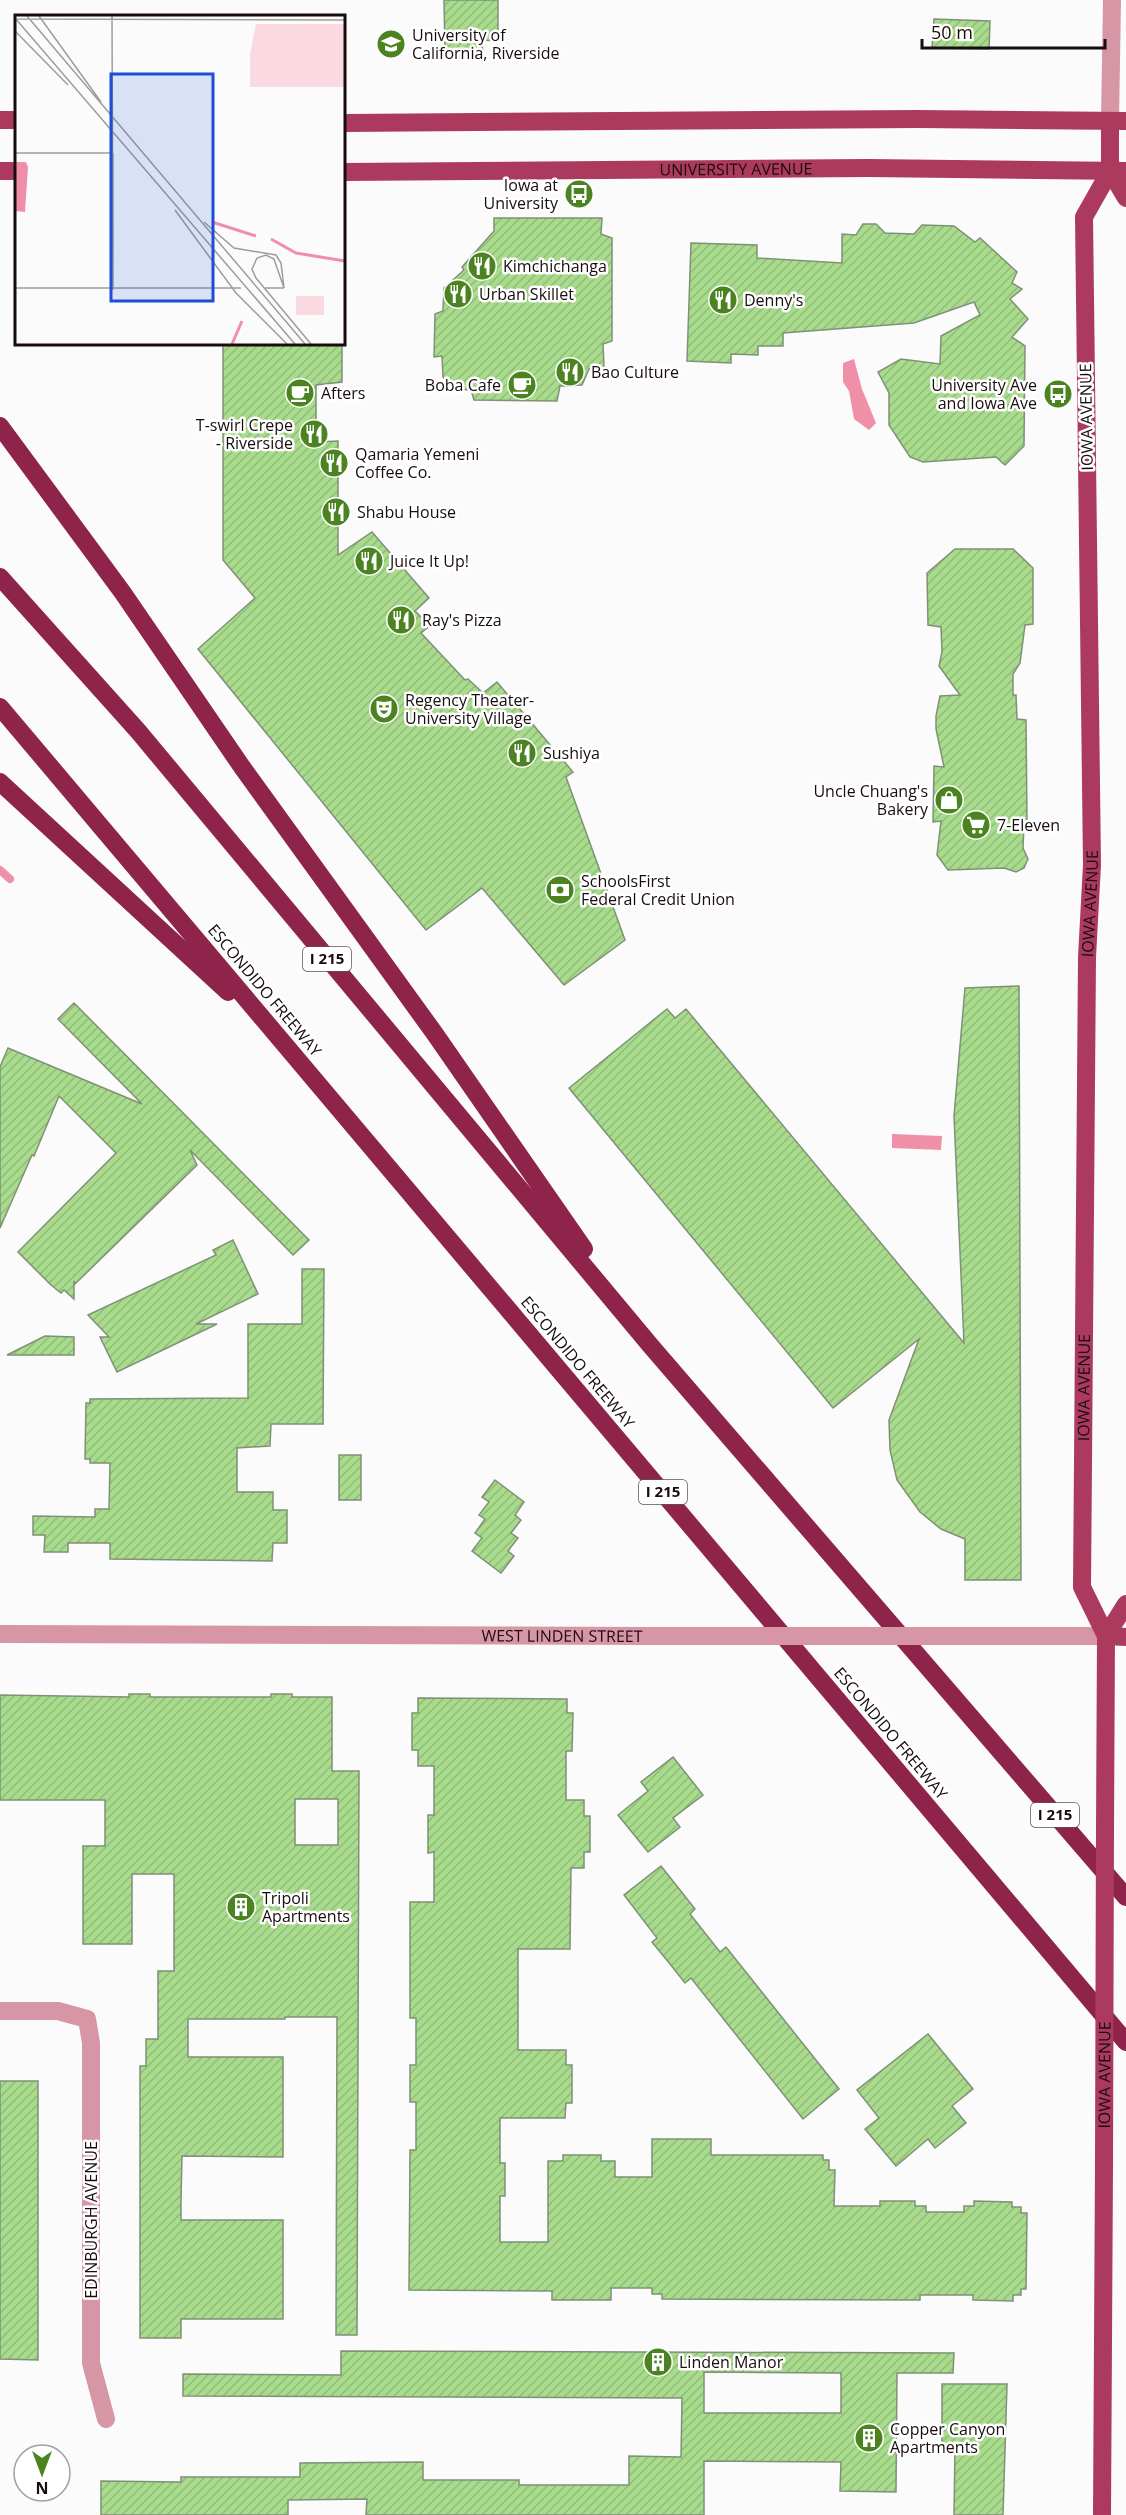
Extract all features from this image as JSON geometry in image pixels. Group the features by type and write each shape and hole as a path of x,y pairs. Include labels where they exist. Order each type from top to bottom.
{"highway":[{"path":"0,426 123,593 242,767 435,1034 650,1345"},
{"name":"I 215","path":"0,577 138,731 650,1345 1126,1897"},
{"name":"ESCONDIDO FREEWAY","path":"0,707 1126,2042"},
{"path":"0,782 286,1045"}],"main road":[{"path":"345,123 609,123 906,119 1118,121"},
{"name":"IOWA AVENUE","path":"1102,2515 1106,1636 1082,1587 1086,957 1092,865 1084,217 1118,171 1118,121"},
{"name":"UNIVERSITY AVENUE","path":"345,172 868,168 1118,171"},
{"path":"1118,171 1126,198"},
{"path":"1106,1636 1126,1604"},
{"name":"WEST LINDEN STREET","path":"1106,1636 1126,1637"}],"street":[{"name":"IOWA AVENUE","path":"1112,0 1118,121"},
{"name":"WEST LINDEN STREET","path":"0,1634 1106,1636"},
{"name":"EDINBURGH AVENUE","path":"0,2011 58,2011 87,2019 91,2043 91,2363 106,2419"}],"shaded area":[{"path":"854,359 862,389 876,423 869,430 854,419 849,391 843,382 843,363"},
{"path":"892,1134 942,1136 941,1150 892,1148"}],"building":[{"path":"444,0 498,0 498,41 482,40 483,57 445,57"},
{"path":"934,19 990,21 989,49 932,48"},
{"path":"494,218 602,218 601,234 612,238 612,341 603,344 604,367 589,369 582,385 560,386 557,401 474,400 471,390 452,389 443,377 442,356 434,357 435,314 443,311 444,288 464,270 462,267 494,231"},
{"path":"863,224 876,224 885,233 914,234 922,225 954,226 975,242 980,238 1017,272 1012,283 1022,289 1010,299 1028,319 1012,337 1025,346 1024,446 1005,465 996,457 923,462 910,457 889,425 889,393 878,372 901,359 940,364 941,336 980,315 974,302 914,323 783,333 783,346 758,346 758,355 731,354 731,363 687,361 691,243 757,245 757,258 842,263 842,234 856,235"},
{"path":"223,345 342,345 342,382 316,385 316,442 338,441 338,555 372,532 429,598 415,611 430,626 421,633 465,680 468,679 483,693 497,682 573,772 566,777 625,940 564,985 482,888 426,930 198,649 255,598 223,560"},
{"path":"955,549 1013,549 1033,568 1033,624 1025,625 1020,663 1013,674 1013,695 1016,695 1017,719 1026,720 1027,822 1024,823 1023,848 1028,859 1024,868 1016,872 1004,868 948,870 937,855 941,821 933,822 934,766 944,767 936,729 936,716 940,696 960,695 939,666 942,652 941,627 928,625 927,573"},
{"path":"1019,986 1021,1580 965,1580 965,1539 941,1529 920,1512 897,1480 890,1450 889,1420 919,1339 833,1408 569,1088 667,1009 675,1018 686,1009 964,1343 954,1116 965,988"},
{"path":"74,1003 309,1240 293,1255 190,1150 197,1165 75,1284 74,1281 74,1299 64,1290 61,1293 51,1285 18,1252 116,1153 59,1096 0,1228 0,1067 8,1048 142,1104 58,1019"},
{"path":"233,1240 258,1294 196,1324 217,1324 117,1372 100,1337 109,1337 88,1315 216,1255 213,1250"},
{"path":"302,1269 324,1269 323,1424 271,1424 270,1446 237,1448 237,1492 273,1492 273,1510 287,1510 287,1543 273,1543 272,1561 110,1559 110,1543 68,1543 68,1552 44,1552 45,1535 33,1535 33,1516 95,1517 95,1509 109,1509 110,1463 90,1463 90,1459 85,1459 86,1403 90,1403 90,1399 248,1398 248,1324 302,1324"},
{"path":"45,1336 74,1337 74,1355 7,1355"},
{"path":"339,1455 361,1455 361,1500 339,1500"},
{"path":"495,1480 524,1502 515,1515 521,1520 511,1533 518,1538 508,1551 514,1556 501,1573 472,1551 482,1538 475,1533 485,1519 479,1515 489,1502 482,1497"},
{"path":"129,1694 150,1694 150,1697 271,1697 271,1694 292,1694 292,1697 332,1697 332,1771 359,1771 357,2335 336,2335 337,2017 285,2017 285,2019 188,2019 188,2057 283,2057 283,2157 182,2156 181,2201 181,2220 283,2220 283,2319 181,2319 181,2338 140,2338 140,2066 146,2066 146,2039 158,2039 158,1971 174,1971 174,1874 132,1874 132,1944 83,1944 83,1846 105,1846 105,1800 0,1800 0,1695 129,1697","holes":["295,1799 338,1799 338,1845 295,1845"]},
{"path":"418,1698 567,1699 567,1713 573,1713 572,1751 566,1751 566,1800 584,1800 584,1816 590,1816 590,1852 584,1852 584,1868 571,1868 570,1949 518,1949 518,2050 566,2050 566,2065 572,2065 572,2103 566,2103 565,2118 500,2118 500,2163 505,2163 505,2196 500,2196 500,2242 548,2242 548,2161 563,2161 563,2155 601,2155 601,2161 615,2161 615,2177 652,2177 652,2139 711,2139 711,2155 823,2155 823,2160 829,2160 829,2170 835,2170 834,2206 880,2206 880,2201 915,2201 915,2206 926,2206 926,2212 964,2212 964,2206 974,2206 974,2201 1012,2202 1012,2207 1021,2207 1021,2213 1027,2213 1026,2289 1021,2289 1021,2295 1013,2295 1013,2301 973,2300 973,2295 920,2295 920,2300 662,2299 662,2294 652,2294 652,2288 611,2288 611,2300 552,2300 552,2291 409,2290 410,2150 416,2150 416,2102 410,2102 410,2065 416,2065 416,2018 410,2018 410,1902 434,1902 434,1852 428,1853 428,1815 434,1815 434,1766 418,1766 418,1750 412,1750 412,1713 418,1713"},
{"path":"673,1757 703,1795 673,1818 680,1827 648,1852 618,1815 648,1791 641,1782"},
{"path":"661,1866 695,1909 690,1914 720,1952 726,1947 839,2089 803,2119 691,1978 685,1983 652,1942 657,1938 624,1895"},
{"path":"928,2034 973,2089 952,2106 966,2123 935,2148 928,2139 896,2166 865,2129 879,2118 857,2090"},
{"path":"0,2081 38,2081 38,2360 0,2359"},
{"path":"341,2351 954,2353 953,2373 897,2373 896,2492 840,2491 841,2462 704,2461 704,2515 366,2515 367,2499 288,2500 288,2515 101,2515 101,2481 181,2482 181,2477 300,2477 300,2463 423,2462 423,2480 519,2480 519,2485 629,2485 629,2456 681,2457 682,2398 183,2396 183,2374 341,2375","holes":["704,2372 841,2373 841,2413 704,2413"]},
{"path":"942,2384 1007,2384 1003,2515 954,2515 955,2449 942,2449"}],"waterway":[{"path":"0,870 10,879"}],"place":[{"name":"University of California, Riverside","path":"391,44"},
{"name":"Iowa at University","path":"579,194"},
{"name":"Kimchichanga","path":"482,266"},
{"name":"Urban Skillet","path":"458,294"},
{"name":"Denny's","path":"723,300"},
{"name":"Bao Culture","path":"570,372"},
{"name":"Boba Cafe","path":"522,385"},
{"name":"Afters","path":"300,393"},
{"name":"University Ave and Iowa Ave","path":"1058,394"},
{"name":"T-swirl Crepe - Riverside","path":"314,434"},
{"name":"Qamaria Yemeni Coffee Co.","path":"334,463"},
{"name":"Shabu House","path":"336,512"},
{"name":"Juice It Up!","path":"369,561"},
{"name":"Ray's Pizza","path":"401,620"},
{"name":"Regency Theater- University Village","path":"384,709"},
{"name":"Sushiya","path":"522,753"},
{"name":"Uncle Chuang's Bakery","path":"949,800"},
{"name":"7-Eleven","path":"976,825"},
{"name":"SchoolsFirst Federal Credit Union","path":"560,890"},
{"name":"Tripoli Apartments","path":"241,1907"},
{"name":"Linden Manor","path":"658,2362"},
{"name":"Copper Canyon Apartments","path":"869,2438"}]}
